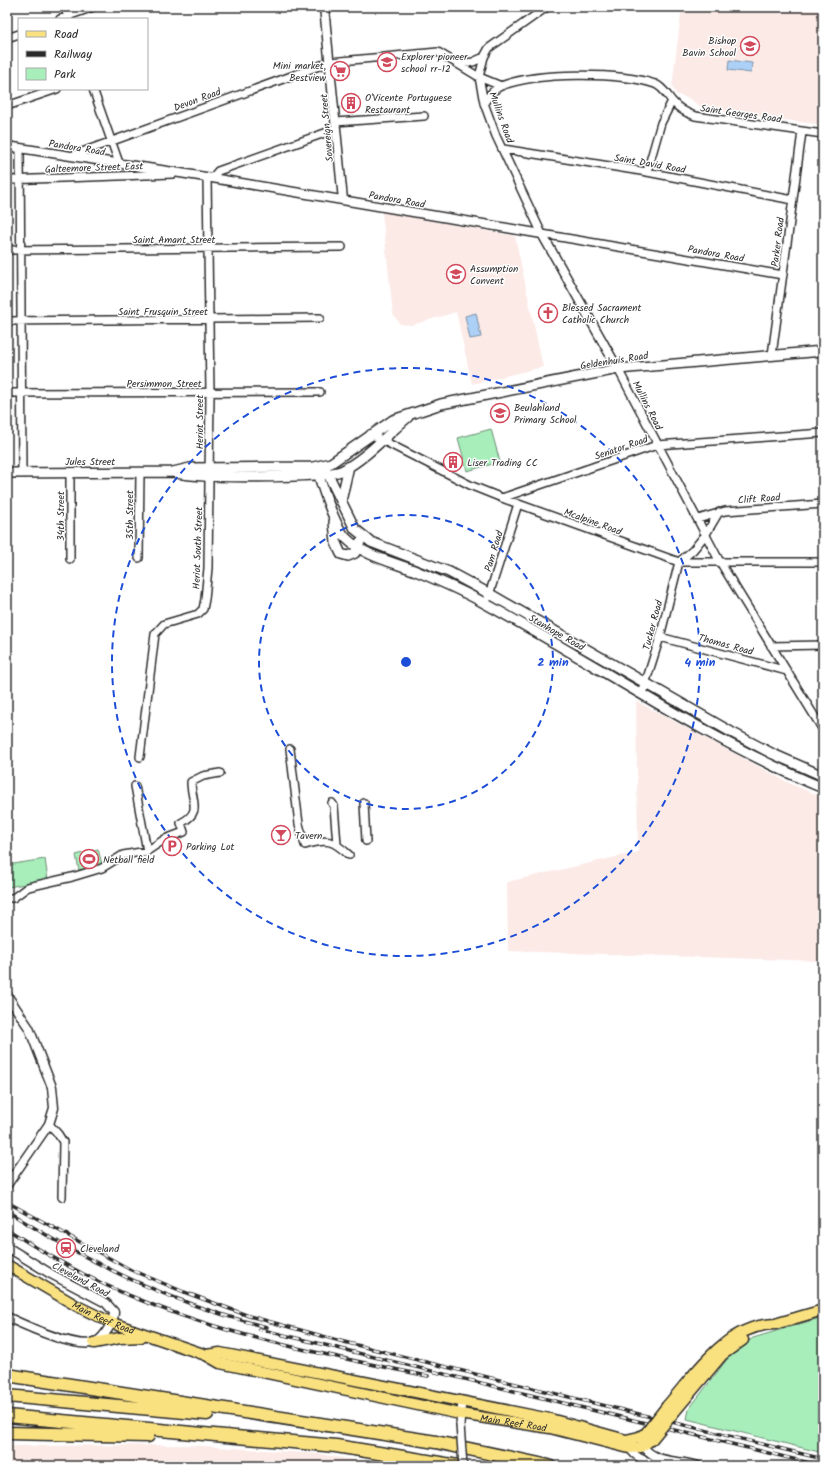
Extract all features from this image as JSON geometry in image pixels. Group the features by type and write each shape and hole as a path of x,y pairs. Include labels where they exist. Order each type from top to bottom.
{"highway":[{"path":"7,1374 436,1442 549,1466"},
{"path":"7,1396 339,1427"},
{"path":"7,1416 336,1446 458,1466"},
{"path":"7,1433 283,1441"}],"main road":[{"name":"Geldenhuis Road","path":"322,470 370,434 393,420 441,404 618,369 823,351"},
{"name":"Geldenhuis Road","path":"322,470 339,472 349,466 412,413"},
{"path":"341,501 349,466"},
{"name":"Jules Street","path":"7,473 173,472 185,468 209,472 322,470"},
{"path":"322,470 341,501 355,529 361,536 359,547 355,554 351,556 346,556 340,552 336,543 333,512"},
{"name":"Stanhope Road","path":"322,470 333,512 346,538 359,547 442,582 486,604 642,694 780,770 823,788"},
{"name":"Stanhope Road","path":"361,536 371,542 449,572 766,751 823,776"},
{"path":"442,582 449,572"},
{"path":"602,670 607,661"},
{"name":"Main Reef Road","path":"7,1265 77,1306 112,1323 206,1355 220,1363 460,1414 567,1428"},
{"path":"641,1441 646,1433 671,1409 722,1345 748,1330 823,1310"},
{"path":"94,1343 127,1337 153,1338"},
{"name":"Main Reef Road","path":"206,1355 220,1353 462,1401 627,1444 641,1441"}],"street":[{"path":"64,7 68,18 94,7"},
{"name":"Sovereign Street","path":"324,7 343,200"},
{"path":"479,77 484,58 493,44 547,7"},
{"path":"7,38 18,34"},
{"name":"Mullins Road","path":"330,62 434,52 443,54 479,77 501,86"},
{"path":"459,64 473,62 484,58"},
{"name":"Devon Road","path":"71,156 111,140 330,62"},
{"name":"Saint Georges Road","path":"501,86 544,77 602,76 654,84 664,90 672,101 684,111 694,116 823,134"},
{"name":"Mullins Road","path":"479,77 484,103 502,149 542,234 618,369 720,562 823,730"},
{"path":"484,103 492,92 501,86"},
{"path":"7,106 54,90"},
{"path":"93,90 119,164"},
{"path":"647,172 661,123 672,101"},
{"path":"209,177 218,171 336,125 424,116"},
{"name":"Parker Road","path":"772,355 802,132"},
{"name":"Pandora Road","path":"7,146 209,177 783,275"},
{"path":"20,148 22,473"},
{"name":"Saint David Road","path":"502,149 647,172 793,200"},
{"name":"Galteemore Street East","path":"7,180 182,174"},
{"name":"Heriot Street","path":"209,177 209,472"},
{"name":"Saint Amant Street","path":"7,250 342,247"},
{"name":"Saint Frusquin Street","path":"7,321 320,318"},
{"name":"Persimmon Street","path":"7,392 320,392"},
{"name":"Senator Road","path":"502,498 657,445 823,433"},
{"name":"Mcalpine Road","path":"370,434 472,486 679,562 823,562"},
{"name":"35th Street","path":"139,558 140,472"},
{"name":"Heriot South Street","path":"140,757 155,634 164,624 198,614 204,605 208,568 209,472"},
{"name":"34th Street","path":"70,473 70,559"},
{"name":"Pam Road","path":"486,604 518,504"},
{"name":"Clift Road","path":"698,519 719,512 823,504"},
{"path":"679,562 693,550 706,534 719,512"},
{"name":"Tucker Road","path":"642,694 660,637 679,562"},
{"name":"Thomas Road","path":"660,637 787,670"},
{"path":"771,646 823,645"},
{"path":"290,749 299,824 305,845 330,841 337,844 349,855"},
{"path":"7,898 13,898 28,887 72,877 102,868 123,855 147,851 165,840 184,832 181,823 189,820 195,807 191,782 203,776 220,773"},
{"path":"135,786 147,851"},
{"path":"332,803 334,806 337,844"},
{"path":"364,803 366,841"},
{"path":"7,995 29,1028 52,1087 54,1108 49,1124 7,1185"},
{"path":"49,1124 63,1142 62,1197"},
{"name":"Cleveland Road","path":"7,1247 50,1274 106,1303 114,1312 112,1323"},
{"path":"7,1317 61,1338 77,1342 94,1343 102,1337 112,1323"},
{"path":"462,1401 460,1425 463,1466"},
{"path":"641,1441 657,1457 683,1464"},
{"path":"627,1444 634,1455 646,1460 699,1466"}],"shaded area":[{"name":"Bishop Bavin School","path":"682,7 823,7 823,125 704,109 690,99 676,94 672,86"},
{"name":"Assumption Convent","path":"382,212 515,236 543,367 472,384 456,312 412,325 400,324 393,314"},
{"path":"636,701 791,784 823,797 823,961 508,951 507,882 638,852"},
{"path":"189,1445 320,1454 385,1466 7,1466 7,1446"}],"green space":[{"path":"491,429 500,462 467,471 458,438"},
{"name":"Netball field","path":"98,849 102,864 79,870 76,855"},
{"path":"45,859 48,880 8,887 7,865"},
{"path":"823,1317 823,1453 687,1419 689,1409 731,1354 753,1338"}],"water":[{"path":"729,60 752,63 751,73 728,70"},
{"path":"476,313 481,337 470,339 465,316"}],"railway":[{"path":"7,1202 131,1270 184,1292 249,1316 344,1342 823,1459"},
{"path":"7,1211 69,1248 132,1280 165,1294 232,1318 267,1327"},
{"path":"7,1229 38,1249 87,1276 121,1292 173,1312 245,1335 318,1353 428,1376"},
{"path":"259,1329 822,1466"}],"place":[{"name":"Bishop Bavin School","path":"750,46"},
{"name":"Explorer pioneer school rr-12","path":"387,62"},
{"name":"Mini market, Bestview","path":"340,71"},
{"name":"O'Vicente Portuguese Restaurant","path":"351,103"},
{"name":"Assumption Convent","path":"456,274"},
{"name":"Blessed Sacrament Catholic Church","path":"548,313"},
{"name":"Beulahland Primary School","path":"500,413"},
{"name":"Liser Trading CC","path":"453,462"},
{"name":"Tavern","path":"281,835"},
{"name":"Parking Lot","path":"172,846"},
{"name":"Netball field","path":"89,859"},
{"name":"Cleveland","path":"66,1248"}]}
